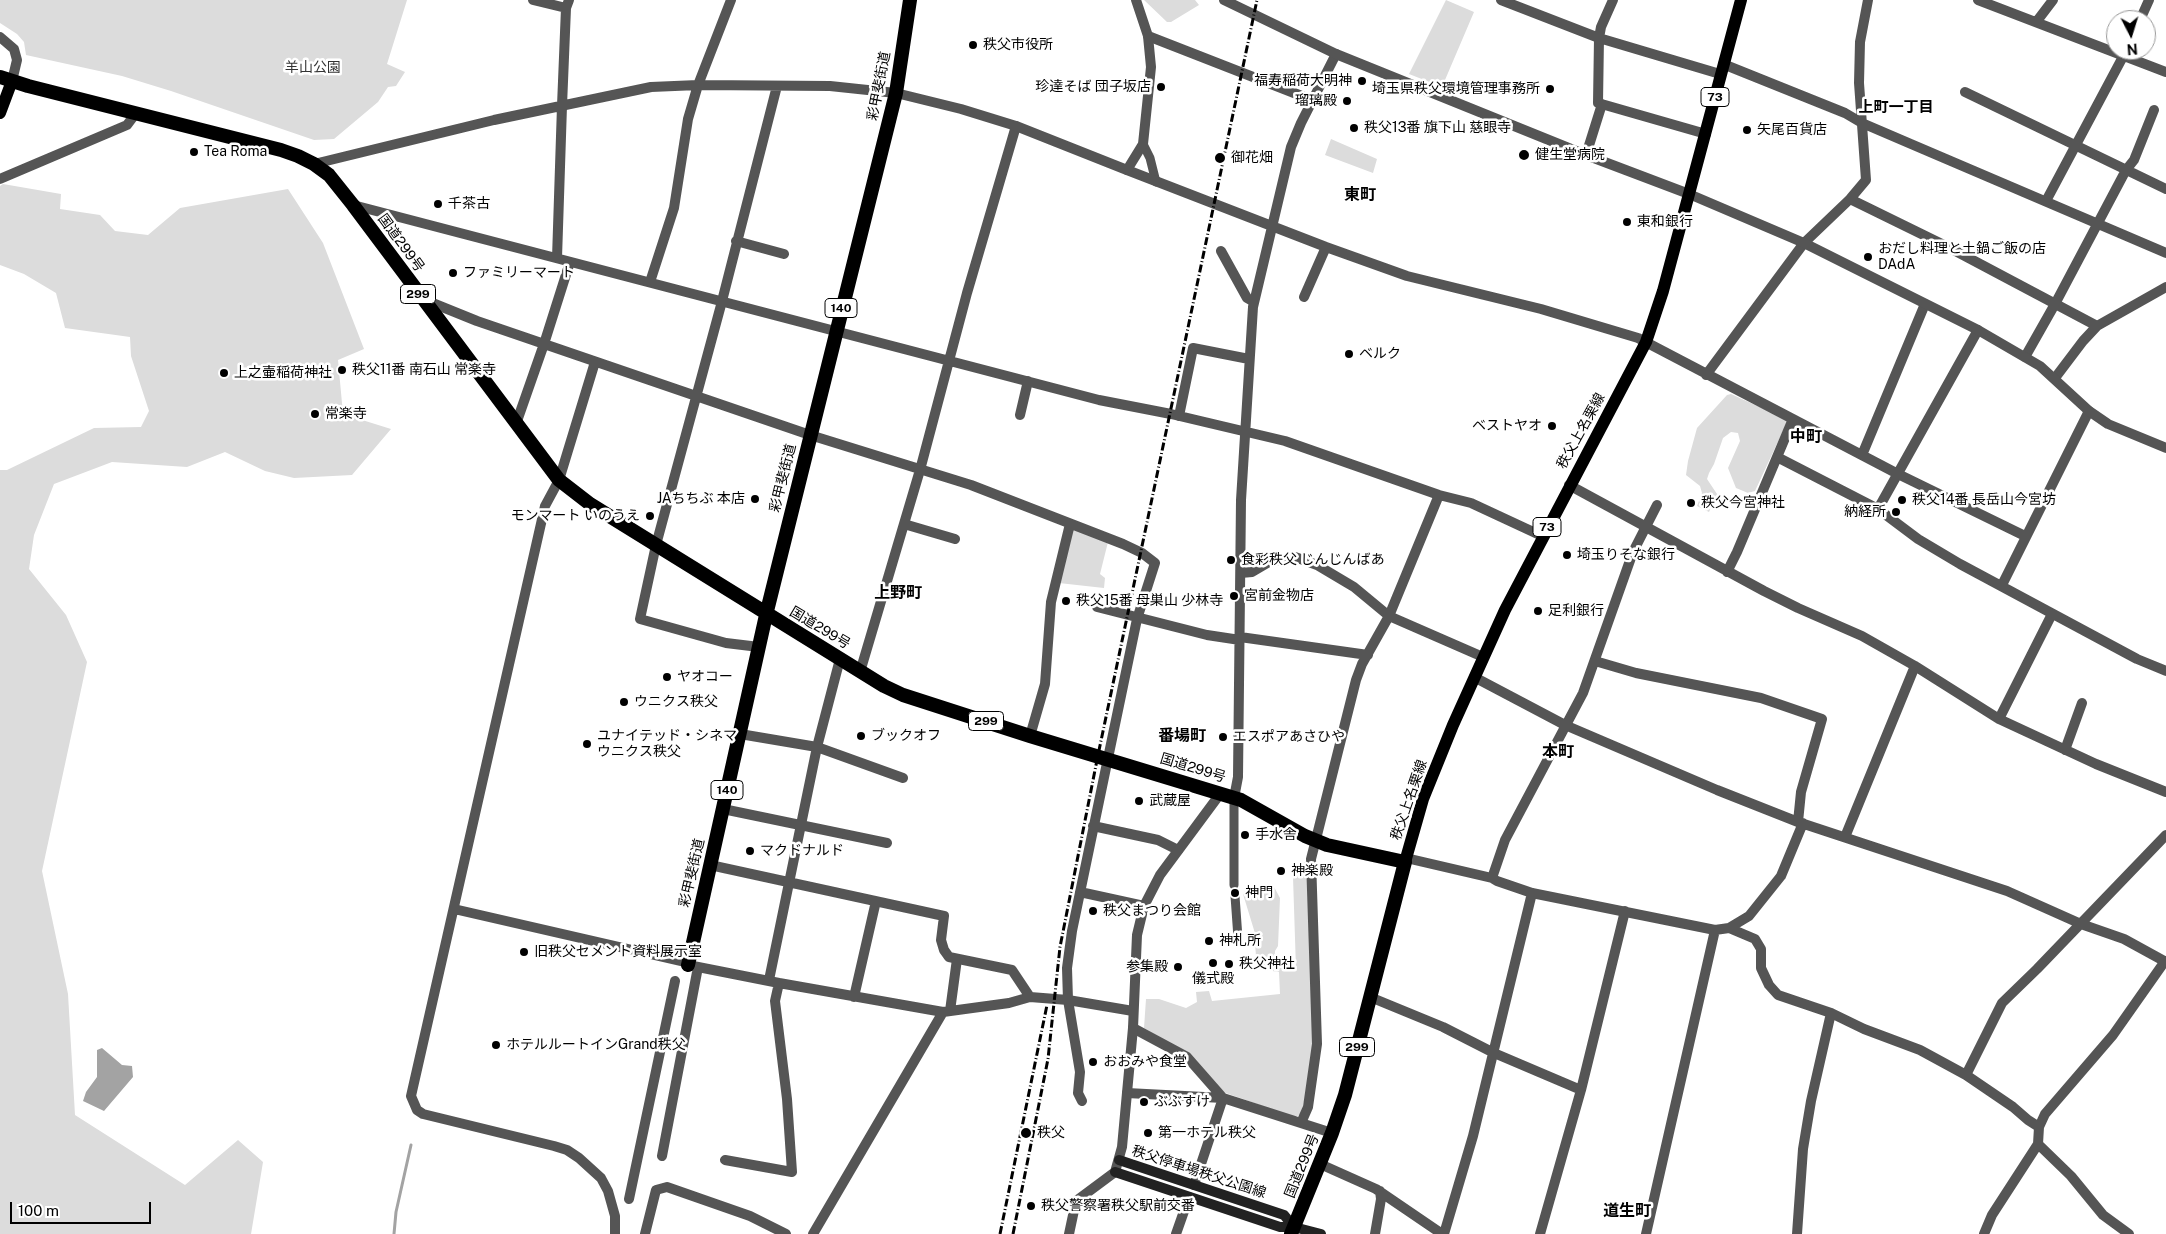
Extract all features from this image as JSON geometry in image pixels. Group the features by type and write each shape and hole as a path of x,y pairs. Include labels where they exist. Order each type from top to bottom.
{"highway":[{"name":"彩甲斐街道","path":"691,965 710,865 766,615 835,330 896,93 910,0"},
{"name":"国道299号","path":"6,79 281,150 314,164 329,175 353,205 559,480 590,504 860,672 903,695 1234,798 1317,842 1339,849 1406,860 1345,1094 1332,1133 1293,1230"}],"main road":[{"name":"秩父上名栗線","path":"1406,860 1423,799 1483,657 1542,536 1646,342 1663,291 1741,0"},
{"path":"0,113 6,79"},
{"name":"秩父停車場秩父公園線","path":"1119,1160 1284,1215 1293,1230"},
{"name":"秩父停車場秩父公園線","path":"1115,1172 1280,1227 1321,1234"}],"street":[{"path":"533,0 568,4 562,106 557,258"},
{"path":"650,282 674,208 688,119 698,85 731,0"},
{"path":"1127,170 1143,144 1151,67 1148,36 1136,0"},
{"path":"1224,0 1336,54 1586,155 1689,194 1804,243 1978,330 2025,357 2055,378 2089,412 2108,424 2166,448"},
{"path":"1501,0 1599,38 1722,69 1845,113 1862,123 2166,253"},
{"path":"1613,0 1601,27 1599,38 1598,103 1706,134"},
{"path":"1706,375 1804,243 1850,199 1866,180 1859,83 1860,42 1868,0"},
{"path":"1978,0 2106,46"},
{"path":"2036,21 2053,0"},
{"path":"1148,36 1312,100"},
{"path":"2,40 14,49 16,60 6,79"},
{"path":"1238,938 1234,890 1234,798 1238,776 1241,500 1254,302 1291,147 1312,100 1336,54"},
{"path":"2046,201 2121,60"},
{"path":"2140,60 2166,72"},
{"path":"314,164 494,120 651,87 698,85 834,86 896,93 961,109 1016,126 1273,227 1407,276 1582,320 1646,342 1898,474 2025,536"},
{"path":"759,647 726,643 640,619 656,545 722,301 777,86"},
{"path":"1965,92 2166,189"},
{"path":"1586,155 1602,104"},
{"path":"2025,357 2056,304 2126,170 2134,160 2154,110"},
{"path":"0,179 127,125 136,113"},
{"path":"860,672 920,470 949,360 1016,126"},
{"path":"1143,144 1150,158 1156,182"},
{"path":"1850,199 1948,247 2097,326"},
{"path":"353,205 1099,400 1245,431 1329,455 1439,495 1471,503 1542,536"},
{"path":"736,241 784,254"},
{"path":"1304,297 1326,247"},
{"path":"1221,251 1248,298 1254,302"},
{"path":"516,424 570,262"},
{"path":"2055,378 2097,326 2166,287"},
{"path":"422,299 478,321 810,435 971,485 1123,544 1142,553 1155,563 1137,619 1072,931 1067,968 1068,1000 1080,1072 1078,1093 1082,1101"},
{"path":"1862,455 1925,304"},
{"path":"1878,509 1978,330"},
{"path":"1179,416 1193,348 1249,358"},
{"path":"595,362 559,480 545,506 411,1096 412,1103 422,1114 554,1146 579,1158 601,1178 608,1191 615,1216 615,1234"},
{"path":"1020,415 1028,381"},
{"path":"2002,585 2089,412"},
{"path":"1727,572 1793,419"},
{"path":"1777,457 1878,509 1918,539 1960,564 2137,659 2166,671"},
{"path":"1569,485 1727,572 1798,608 1862,636 1998,719 2065,750 2166,792"},
{"path":"1300,1123 1308,1107 1317,1044 1311,867 1356,680 1362,664 1389,616 1439,495"},
{"path":"1492,878 1505,840 1583,693 1633,552 1657,505"},
{"path":"904,524 955,539"},
{"path":"1030,736 1045,684 1048,665 1051,602 1070,524"},
{"path":"1241,573 1252,572 1269,562 1295,557 1317,565 1354,587 1389,616 1483,657"},
{"path":"1097,607 1207,636 1368,655"},
{"path":"1998,719 2052,614"},
{"path":"725,1160 792,1172 787,1099 774,982 789,883 817,747 840,659"},
{"path":"1406,860 1492,878 1532,893 1715,930 1729,928 1749,916 1781,876 1800,823 1801,792 1822,719 1761,698 1636,673 1595,661"},
{"path":"1845,837 1914,666"},
{"path":"1474,677 1565,725 1648,761 1800,823 2007,891 2081,924 2124,939 2166,961 2113,1035 2044,1114 2038,1127 2038,1144 1992,1215 1984,1234"},
{"path":"2065,750 2082,703"},
{"path":"740,734 817,747 903,778"},
{"path":"1070,1234 1076,1201 1115,1172 1119,1160 1128,1093 1137,935 1144,906 1160,874 1220,794"},
{"path":"723,808 887,842"},
{"path":"1093,826 1158,840 1178,850"},
{"path":"1966,1075 2002,1003 2081,924 2166,834"},
{"path":"710,865 944,916 942,940 944,950 949,957 1012,970 1030,997"},
{"path":"1080,892 1144,906"},
{"path":"1320,1164 1380,1192 1443,1234 1473,1136 1532,893"},
{"path":"854,996 876,901"},
{"path":"454,909 691,965 774,982 946,1012 1009,1003 1030,997 1068,1000 1133,1011"},
{"path":"1540,1234 1581,1090 1625,912"},
{"path":"1729,928 1755,939 1761,949 1761,968 1769,985 1778,996 1831,1013 1864,1029 1920,1050 1966,1075 2013,1107 2038,1127"},
{"path":"1646,1234 1715,930"},
{"path":"812,1234 946,1012 957,959"},
{"path":"662,1156 691,965"},
{"path":"628,1198 675,981"},
{"path":"1370,997 1443,1027 1494,1053 1581,1090"},
{"path":"1797,1234 1802,1149 1831,1013"},
{"path":"1133,1028 1187,1057 1223,1098"},
{"path":"1128,1093 1223,1098 1332,1133"},
{"path":"1194,1185 1223,1098"},
{"path":"2038,1144 2071,1176 2102,1215 2129,1234"},
{"path":"645,1234 656,1190 667,1187 750,1216 786,1234"},
{"path":"1375,1234 1381,1199 1380,1192"},
{"path":"1176,1234 1189,1197"}],"green space":[{"name":"羊山公園","path":"0,0 407,0 387,64 405,72 396,86 388,87 378,102 334,139 314,140 122,76 26,55 24,42 17,34 0,23"},
{"path":"1144,0 1195,0 1199,5 1171,22 1167,22"},
{"path":"1446,0 1474,12 1442,87 1409,74"},
{"path":"1331,139 1377,159 1373,173 1325,155"},
{"path":"3,184 61,194 60,209 100,215 115,231 148,235 180,208 288,189 323,243 364,349 338,360 343,414 391,429 352,475 294,478 265,471 225,452 187,467 112,462 54,484 34,535 29,569 66,615 87,662 42,871 68,994 75,1115 185,1185 238,1140 263,1162 251,1234 0,1234 0,470 7,470 94,428 141,427 149,411 131,356 130,337 65,328 56,293 24,274 0,265 0,186"},
{"path":"1731,394 1788,420 1755,491 1748,493 1736,488 1728,468 1740,441 1738,433 1731,432 1723,438 1707,479 1717,494 1709,512 1697,506 1702,493 1700,486 1686,475 1688,461 1697,428 1727,395"},
{"path":"1073,529 1108,542 1100,574 1105,578 1104,588 1059,583"},
{"path":"1307,861 1313,1041 1307,1092 1300,1115 1294,1117 1220,1091 1190,1055 1144,1028 1146,999 1159,999 1186,1008 1197,1002 1196,992 1209,991 1212,1001 1280,994 1279,972 1259,969 1254,930 1243,894 1246,888 1273,885 1280,898 1278,946 1275,951 1274,966 1296,969 1293,877 1299,862"}],"shaded area":[{"path":"102,1048 122,1065 132,1066 133,1077 104,1111 83,1101 86,1092 97,1077 97,1050"}],"waterway":[{"path":"394,1234 396,1212 411,1145"}],"railway":[{"path":"1013,1234 1048,1059 1060,947 1098,755 1257,0"},
{"path":"1000,1234 1047,1005"}],"place":[{"name":"秩父市役所","path":"973,45"},
{"name":"福寿稲荷大明神","path":"1362,81"},
{"name":"珍達そば 団子坂店","path":"1161,87"},
{"name":"埼玉県秩父環境管理事務所","path":"1550,89"},
{"name":"瑠璃殿","path":"1347,101"},
{"name":"秩父13番 旗下山 慈眼寺","path":"1354,128"},
{"name":"矢尾百貨店","path":"1747,130"},
{"name":"Tea Roma","path":"194,152"},
{"name":"健生堂病院","path":"1524,155"},
{"name":"御花畑","path":"1220,158"},
{"name":"千茶古","path":"438,204"},
{"name":"東和銀行","path":"1627,222"},
{"name":"おだし料理と土鍋ご飯の店 DAdA","path":"1868,257"},
{"name":"ファミリーマート","path":"453,273"},
{"name":"ベルク","path":"1349,354"},
{"name":"秩父11番 南石山 常楽寺","path":"342,370"},
{"name":"上之壷稲荷神社","path":"224,373"},
{"name":"常楽寺","path":"315,414"},
{"name":"ベストヤオ","path":"1552,426"},
{"name":"JAちちぶ 本店","path":"755,499"},
{"name":"秩父14番 長岳山今宮坊","path":"1902,500"},
{"name":"秩父今宮神社","path":"1691,503"},
{"name":"納経所","path":"1896,512"},
{"name":"モンマート いのうえ","path":"650,516"},
{"name":"埼玉りそな銀行","path":"1567,555"},
{"name":"食彩秩父 じんじんばあ","path":"1231,560"},
{"name":"宮前金物店","path":"1234,596"},
{"name":"秩父15番 母巣山 少林寺","path":"1066,601"},
{"name":"足利銀行","path":"1538,611"},
{"name":"ヤオコー","path":"667,677"},
{"name":"ウニクス秩父","path":"624,702"},
{"name":"ブックオフ","path":"861,736"},
{"name":"エスポアあさひや","path":"1223,737"},
{"name":"ユナイテッド・シネマ ウニクス秩父","path":"587,744"},
{"name":"武蔵屋","path":"1139,801"},
{"name":"手水舎","path":"1245,835"},
{"name":"マクドナルド","path":"750,851"},
{"name":"神楽殿","path":"1281,871"},
{"name":"神門","path":"1235,893"},
{"name":"秩父まつり会館","path":"1093,911"},
{"name":"神札所","path":"1209,941"},
{"name":"旧秩父セメント資料展示室","path":"524,952"},
{"name":"儀式殿","path":"1213,963"},
{"name":"秩父神社","path":"1229,964"},
{"name":"参集殿","path":"1178,967"},
{"name":"ホテルルートインGrand秩父","path":"496,1045"},
{"name":"おおみや食堂","path":"1093,1062"},
{"name":"ぶぶすけ","path":"1144,1102"},
{"name":"秩父","path":"1026,1133"},
{"name":"第一ホテル秩父","path":"1148,1133"},
{"name":"秩父警察署秩父駅前交番","path":"1031,1206"}],"district":[{"name":"上町一丁目","path":"1896,107"},
{"name":"東町","path":"1360,195"},
{"name":"中町","path":"1806,437"},
{"name":"上野町","path":"898,593"},
{"name":"番場町","path":"1182,736"},
{"name":"本町","path":"1558,752"},
{"name":"道生町","path":"1627,1211"}]}
